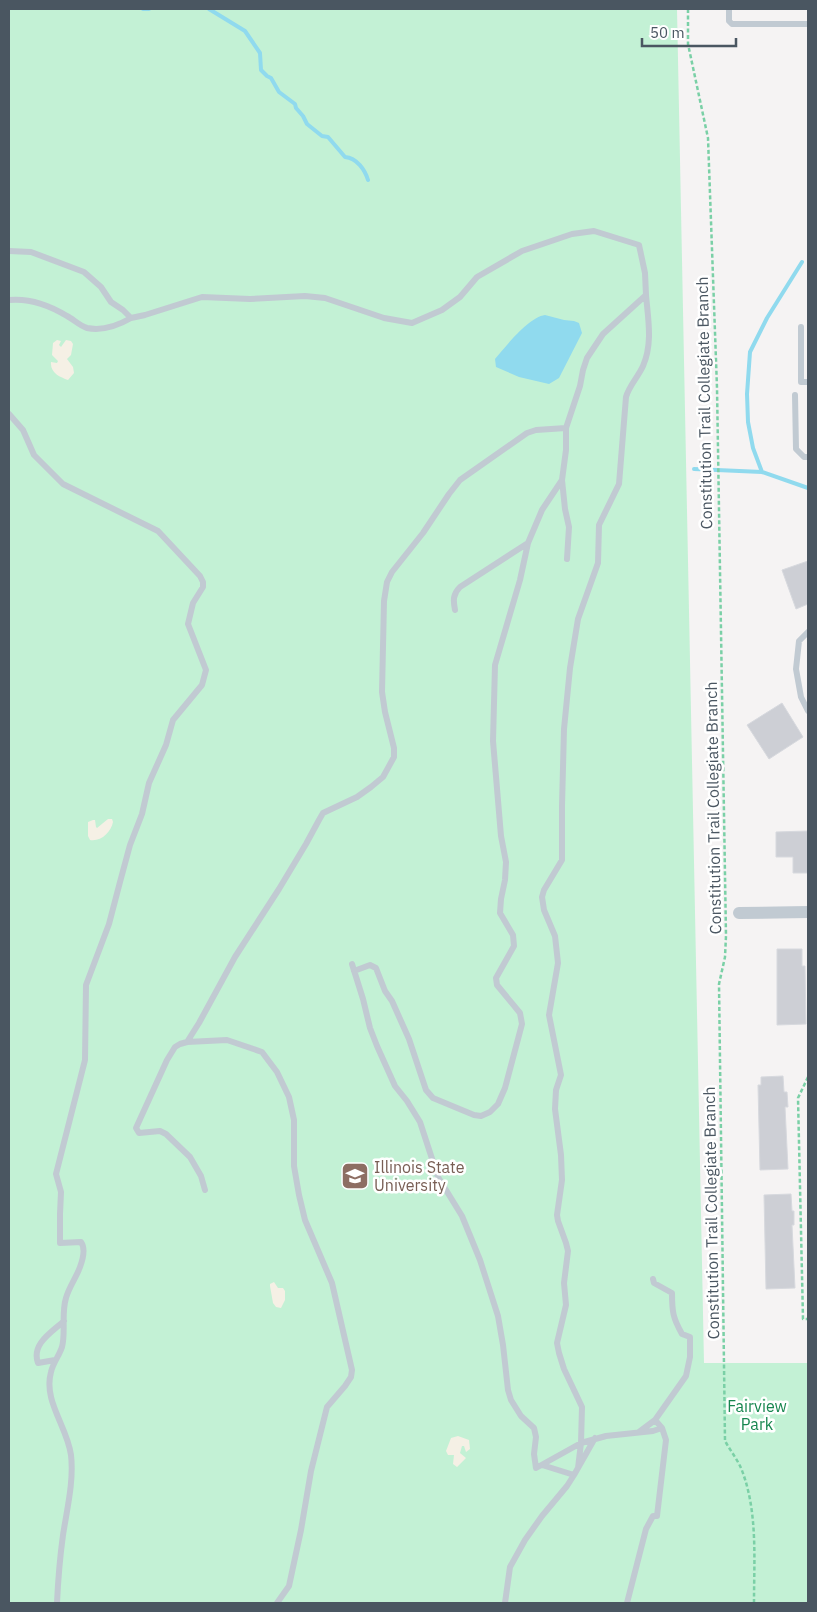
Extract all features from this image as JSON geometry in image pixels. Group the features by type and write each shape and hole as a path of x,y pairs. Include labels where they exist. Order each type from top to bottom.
{"street":[{"path":"739,914 808,912"}],"lane":[{"path":"729,9 729,21 732,24 808,24"},
{"path":"9,300 30,300 52,307 86,328 104,328 120,324 131,318 202,297 250,299 305,296 325,298 384,318 412,323 442,310 460,297 477,277 522,251 583,231 608,234 639,245 645,273 650,331 647,354 638,377 628,390 626,397 619,484 599,525 598,563 578,619 570,668 564,729 562,860 544,890 542,897 544,910 555,936 558,963 549,1015 561,1075 556,1090 555,1109 562,1171 557,1215 568,1252 564,1271 566,1305 558,1343 558,1353 582,1407 578,1468"},
{"path":"9,252 31,252 84,272 101,287 111,302 131,318"},
{"path":"567,559 569,527 562,480 568,425 583,370 596,342 612,324 646,295"},
{"path":"801,327 801,382 808,382"},
{"path":"795,395 796,449 804,457 808,457"},
{"path":"9,414 23,430 34,455 63,484 158,530 204,582 194,603 188,624 206,670 202,685 173,720 166,745 149,783 142,814 130,845 109,924 86,985 85,1060 56,1174 61,1192 60,1243 81,1242 83,1245 83,1257 64,1305 62,1348 50,1373 49,1388 52,1404 67,1437 71,1456 71,1472 57,1603"},
{"path":"187,1042 235,957 306,844 318,820 324,813 357,797 371,787 383,777 394,757 394,748 382,692 384,601 387,582 392,572 423,533 460,480 527,433 568,425"},
{"path":"354,971 370,965 376,968 409,1039 426,1090 433,1098 474,1115 481,1116 490,1112 498,1104 506,1088 522,1024 520,1013 497,985 496,978 514,946 513,935 500,913 501,899 506,880 506,862 501,836 493,741 495,665 520,580 528,543 542,510 562,480"},
{"path":"455,610 455,593 460,587 528,543"},
{"path":"808,632 799,641 796,669 801,697 808,711"},
{"path":"352,964 377,1046 395,1086 420,1122 438,1177 462,1216 480,1260 498,1316 508,1390 518,1412 534,1428 536,1437 534,1463 536,1468 581,1443 595,1438 662,1428"},
{"path":"205,1190 201,1176 190,1157 166,1134 160,1131 141,1134 136,1130 136,1125 175,1047 187,1042 227,1040 262,1052 285,1086 294,1120 294,1166 299,1195 305,1220 332,1283 352,1370 351,1377 327,1407 311,1472 289,1586 277,1603"},
{"path":"638,1433 655,1420 686,1376 690,1357 690,1338 682,1334 672,1314 672,1293 654,1283 653,1279"},
{"path":"55,1360 38,1363 36,1352 39,1344 64,1321"},
{"path":"626,1603 646,1530 653,1516 657,1516 666,1440 662,1428 655,1420"},
{"path":"505,1603 510,1567 525,1540 574,1475 595,1438"},
{"path":"542,1466 574,1475"}],"path":[{"name":"Constitution Trail Collegiate Branch","path":"688,9 688,44 708,138 717,388 726,936 725,957 719,984 725,1441 740,1467 748,1491 753,1524 754,1603"},
{"path":"808,1077 798,1098 803,1319 808,1319"}],"green space":[{"name":"Illinois State University","path":"9,9 677,9 704,1363 808,1363 808,1603 9,1603"}],"sand":[{"path":"57,340 61,341 59,345 61,347 66,340 71,341 73,344 71,355 67,359 73,367 74,373 68,380 56,374 51,366 51,362 57,363 58,361 52,355 53,343"},
{"path":"108,819 112,819 113,822 108,833 102,838 90,840 88,836 88,822 95,820 97,828"},
{"path":"274,1282 278,1288 283,1288 285,1291 285,1300 281,1308 276,1307 273,1303 270,1284"},
{"path":"458,1436 469,1440 470,1449 466,1452 464,1446 462,1446 460,1453 466,1458 457,1467 453,1464 454,1455 448,1455 446,1451 451,1438"}],"water":[{"path":"545,315 579,323 582,333 559,378 549,384 519,377 496,367 495,359 511,340 525,326"}],"building":[{"path":"808,561 808,604 796,609 782,570"},
{"path":"782,703 803,737 769,759 747,725"},
{"path":"808,831 808,873 793,873 793,857 776,857 776,832"},
{"path":"777,949 802,949 802,966 805,966 806,1024 777,1025"},
{"path":"783,1076 784,1092 787,1092 788,1107 785,1107 788,1169 760,1170 758,1085 761,1085 761,1077"},
{"path":"791,1194 792,1211 794,1211 794,1225 792,1225 795,1288 766,1289 764,1195"}],"waterway":[{"path":"143,9 149,9"},
{"path":"209,9 245,31 260,53 261,70 271,78 279,92 295,104 307,124 322,136 328,137 345,157 360,165 368,180"},
{"path":"802,262 767,318 750,352 747,394 748,422 753,448 762,472 808,488"},
{"path":"694,469 762,472"}],"place":[{"name":"Illinois State University","path":"355,1176"}],"park label":[{"name":"Fairview Park","path":"757,1415"}]}
